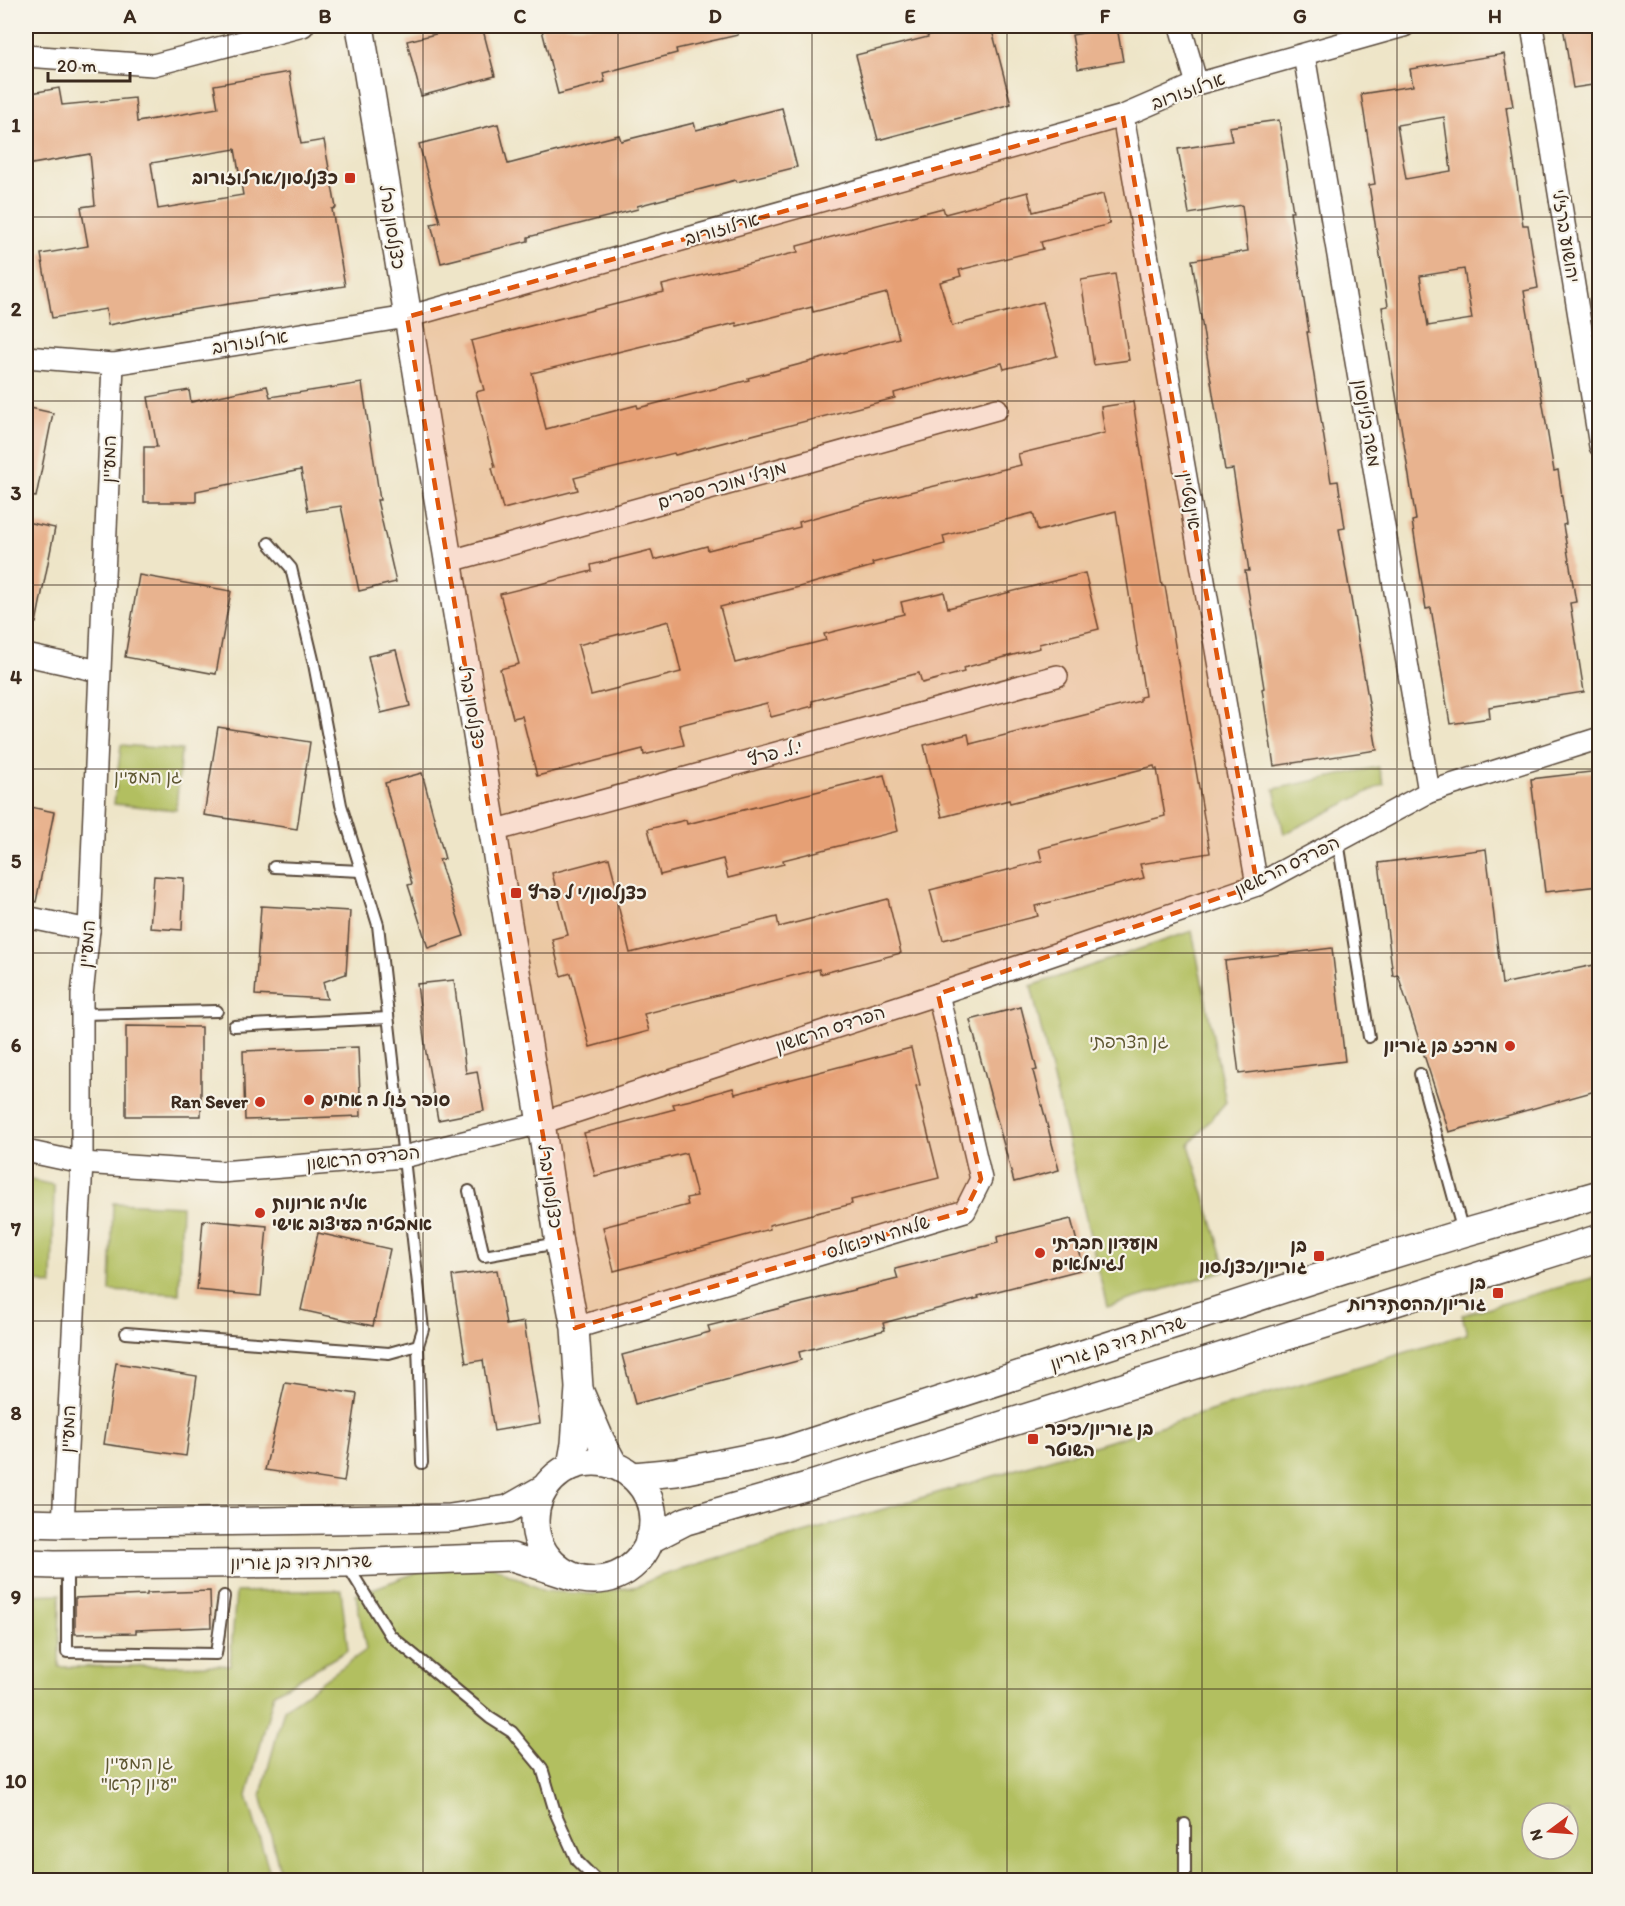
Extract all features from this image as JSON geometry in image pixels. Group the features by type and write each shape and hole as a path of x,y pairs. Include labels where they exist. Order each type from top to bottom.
{"street":[{"path":"26,56 153,65 303,26"},
{"name":"כצנלסון ברל","path":"360,26 559,1243 576,1328 579,1388 571,1466"},
{"path":"1180,26 1197,84"},
{"name":"ארלוזורוב","path":"26,357 113,364 407,317 1123,116 1197,84 1404,26"},
{"name":"יהושוע ברזילי","path":"1532,26 1599,446"},
{"name":"משה בילינסון","path":"1304,55 1429,792"},
{"name":"אינשטיין","path":"1123,116 1257,885"},
{"name":"המעיין","path":"63,1524 82,1163 82,995 88,930 113,364"},
{"name":"מנדלי מוכר ספרים","path":"447,562 997,409"},
{"path":"26,656 99,671"},
{"name":"י.ל. פרץ","path":"493,831 1057,676"},
{"name":"הפרדס הראשון","path":"26,1151 82,1163 221,1172 403,1157 541,1123 938,994 1257,885 1429,792 1599,738"},
{"path":"26,917 88,930"},
{"name":"שלמה מיכואלס","path":"576,1328 965,1211 981,1179 938,994"},
{"name":"שדרות דוד בן גוריון","path":"624,1471 676,1472 783,1451 1463,1233 1599,1194"},
{"path":"649,1540 686,1521 811,1485 1595,1242"},
{"name":"כצנלסון ברל","path":"579,1388 601,1441 624,1471"},
{"path":"26,1523 450,1518 508,1509 543,1489 563,1469 582,1462 601,1461 624,1471 647,1493 651,1501 654,1522 647,1548 639,1561 622,1574 602,1580 574,1577 555,1567 539,1544 534,1521 543,1489"},
{"name":"שדרות דוד בן גוריון","path":"26,1564 345,1563 512,1557 574,1577"}],"lane":[{"path":"269,543 291,568 314,664 341,805 378,925 423,1329 418,1345 422,1463"},
{"path":"1338,841 1370,1037"},
{"path":"274,867 361,871"},
{"path":"82,1014 217,1011"},
{"path":"234,1026 388,1018"},
{"path":"1420,1074 1463,1233"},
{"path":"469,1191 484,1256 559,1243"},
{"path":"126,1334 389,1353 418,1345"},
{"path":"345,1563 390,1635 490,1718 512,1732 542,1768 555,1812 578,1861 596,1881"},
{"path":"67,1564 67,1652 216,1654 224,1596"},
{"path":"1185,1824 1185,1881"}],"highlighted area":[{"path":"1123,116 1257,885 938,994 981,1179 965,1211 575,1328 407,317"}],"green space":[{"name":"גן המעיין","path":"121,745 181,750 176,810 114,804"},
{"path":"1378,767 1384,784 1284,834 1274,789"},
{"name":"גן הצרפתי","path":"1192,931 1226,1102 1189,1145 1227,1270 1107,1307 1031,986"},
{"path":"26,1179 54,1185 52,1285 26,1279"},
{"path":"113,1203 182,1206 179,1294 110,1291"},
{"path":"1599,1276 1599,1880 282,1880 261,1794 284,1709 366,1650 356,1595 429,1568 493,1566 544,1591 593,1594 638,1586 657,1577 1467,1334 1462,1315"},
{"name":"גן המעיין \"עיון קרא\"","path":"341,1590 348,1650 274,1693 247,1796 272,1880 66,1880 26,1874 26,1595 60,1594 59,1667 230,1665 236,1592"}],"building":[{"path":"468,26 482,26 495,76 421,96 407,41"},
{"path":"541,26 737,26 738,35 676,49 677,53 603,73 605,82 558,94"},
{"path":"963,26 991,26 1011,104 878,140 856,55"},
{"path":"1563,26 1599,26 1599,84 1573,88"},
{"path":"1117,27 1123,61 1078,69 1072,35"},
{"path":"1504,54 1513,106 1506,107 1523,225 1528,225 1538,288 1524,291 1554,471 1558,470 1566,524 1563,525 1576,602 1570,603 1584,692 1489,707 1490,718 1450,724 1431,608 1426,609 1412,521 1416,520 1382,307 1388,306 1369,185 1375,184 1361,94 1413,86 1410,69","holes":["1444,117 1451,171 1406,179 1397,125","1464,269 1472,319 1428,326 1420,276"]},
{"path":"289,72 301,144 324,140 336,208 332,209 345,286 108,325 106,309 52,318 41,254 88,246 81,207 95,205 90,154 26,165 26,94 59,88 62,105 135,98 137,122 218,108 214,85","holes":["235,149 243,195 158,209 151,163"]},
{"path":"782,108 797,167 737,182 736,180 637,206 638,209 528,237 528,241 441,263 431,224 440,222 419,144 498,124 508,164 619,135 621,141 694,123 696,130"},
{"path":"1279,120 1293,212 1290,212 1309,332 1307,332 1331,482 1338,481 1345,528 1339,529 1377,750 1274,766 1245,571 1249,571 1233,469 1225,470 1192,260 1248,251 1242,205 1189,214 1178,149 1232,141 1229,127"},
{"path":"1028,192 1033,212 1103,194 1110,224 1041,242 1043,249 959,270 961,276 940,282 952,326 1043,302 1057,356 1004,369 1002,363 894,393 895,398 675,455 674,453 574,478 578,490 503,509 476,392 484,390 471,341 664,292 662,285 798,252 797,246 943,208 945,214","holes":["887,293 899,338 748,378 749,380 638,408 637,405 546,429 532,373 736,323 737,326 812,307 813,312"]},
{"path":"1115,274 1129,360 1094,365 1081,280"},
{"path":"362,383 380,500 377,500 396,582 359,591 341,506 308,511 301,470 196,491 196,502 144,502 144,447 157,447 148,397 189,390 191,402 267,386 270,397"},
{"path":"1133,402 1162,586 1165,586 1210,853 1140,864 1144,878 1035,906 1038,916 943,940 930,890 1042,861 1039,849 1165,816 1157,769 1154,766 1010,803 1009,800 942,817 924,745 968,734 970,744 1140,701 1140,697 1145,696 1116,511 1038,531 1033,513 943,536 945,544 872,563 873,566 720,607 735,663 826,640 824,634 904,614 901,602 944,592 948,608 1085,573 1099,629 1039,644 1040,648 963,668 964,672 922,683 919,673 812,701 813,706 771,717 767,703 679,725 684,745 644,755 643,749 537,776 522,716 513,718 500,669 519,664 500,594 592,571 591,565 651,550 654,560 707,546 708,550 800,527 799,522 865,503 1021,465 1018,454 1105,433 1101,407","holes":["669,621 681,672 591,695 578,645"]},
{"path":"26,407 53,413 36,497 26,496"},
{"path":"26,522 55,528 36,623 26,622"},
{"path":"139,575 231,591 216,674 125,657"},
{"path":"396,650 410,706 381,713 368,656"},
{"path":"218,727 310,742 297,829 204,815"},
{"path":"1599,771 1599,886 1545,892 1531,779"},
{"path":"422,773 445,859 439,860 464,936 428,948 408,885 412,884 385,783"},
{"path":"884,775 898,831 783,860 784,864 728,878 723,859 660,875 648,829 686,820 687,824"},
{"path":"26,806 54,812 36,902 26,901"},
{"name":"מרכז בן גוריון","path":"1486,849 1502,984 1599,964 1599,1090 1449,1132 1398,975 1393,976 1379,863"},
{"path":"609,858 617,889 614,889 630,953 777,917 779,927 888,899 901,953 820,974 819,969 644,1014 649,1031 590,1047 571,973 561,976 552,939 568,935 552,873"},
{"path":"154,876 184,878 182,930 150,928"},
{"path":"261,906 350,911 346,974 323,982 327,999 255,995"},
{"path":"1332,948 1345,1061 1239,1074 1225,961"},
{"path":"454,980 466,1073 477,1071 484,1111 438,1120 417,984"},
{"path":"1021,1007 1037,1070 1033,1071 1059,1170 1014,1182 970,1020"},
{"path":"126,1026 201,1027 201,1116 126,1116"},
{"path":"358,1047 361,1116 245,1120 243,1051"},
{"path":"911,1048 920,1085 916,1086 939,1178 851,1200 852,1204 769,1225 770,1229 614,1271 603,1227 688,1205 686,1198 697,1196 686,1153 595,1176 584,1133 675,1109 673,1104 733,1088 735,1094"},
{"path":"1071,1219 1084,1269 883,1323 885,1330 799,1352 801,1360 635,1404 622,1355 710,1332 708,1326 898,1279 895,1269 998,1243 997,1237"},
{"path":"203,1220 267,1226 261,1296 197,1290"},
{"path":"318,1233 390,1249 373,1326 301,1310"},
{"path":"497,1270 506,1325 524,1322 540,1423 494,1431 483,1360 466,1363 452,1276"},
{"path":"116,1363 197,1376 186,1456 104,1444"},
{"path":"285,1383 357,1394 344,1482 265,1470"},
{"path":"210,1591 211,1627 136,1630 136,1633 75,1634 75,1598"}],"place":[{"name":"כצנלסון/ארלוזורוב","path":"350,178"},
{"name":"כצנלסון/י ל פרץ","path":"516,893"},
{"name":"מרכז בן גוריון","path":"1510,1046"},
{"name":"סופר זול ה אחים","path":"309,1100"},
{"name":"Ran Sever","path":"260,1102"},
{"name":"אליה ארונות אמבטיה בעיצוב אישי","path":"260,1213"},
{"name":"מןעדון חברתי לגימלאים","path":"1040,1253"},
{"name":"בן גוריון/כצנלסון","path":"1319,1256"},
{"name":"בן גוריון/ההסתדרות","path":"1498,1293"},
{"name":"בן גוריון/כיכר השוטר","path":"1033,1439"}]}
